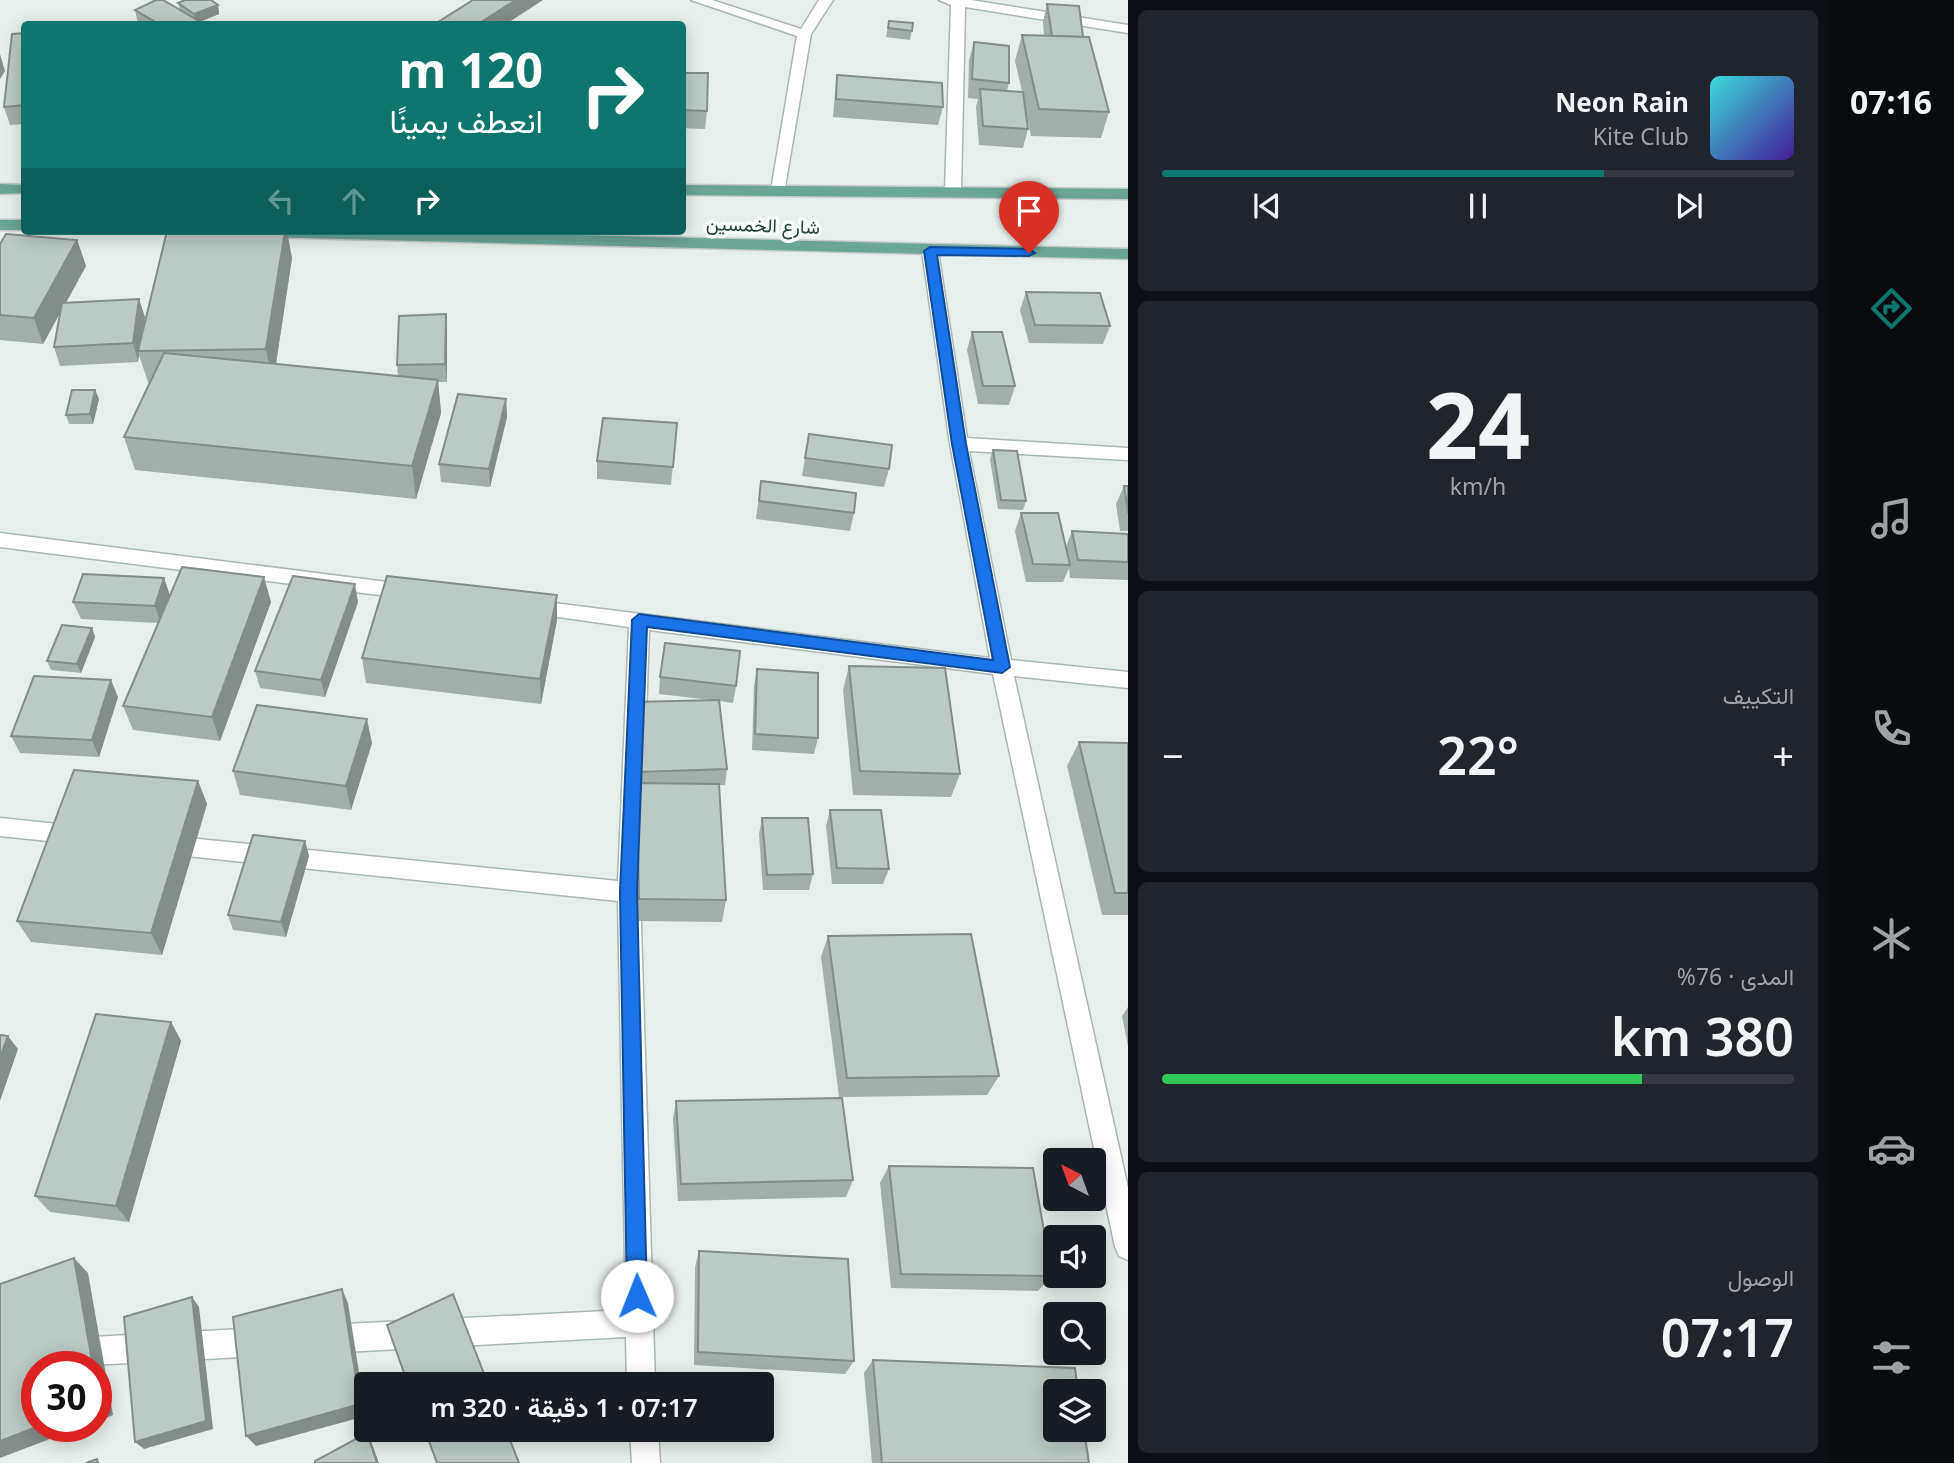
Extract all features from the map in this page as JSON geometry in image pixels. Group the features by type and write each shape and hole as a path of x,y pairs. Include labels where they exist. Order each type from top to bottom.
{"main road":[{"path":"0,189 21,189"},
{"name":"شارع الخمسين","path":"686,190 1128,194"},
{"path":"0,225 21,225"},
{"name":"شارع الخمسين","path":"368,235 1128,254"}],"street":[{"path":"698,0 804,34"},
{"path":"779,190 804,34 826,0"},
{"path":"953,191 952,1 1128,29"},
{"path":"930,251 959,444 1002,667 1128,1247"},
{"path":"959,444 1128,454"},
{"path":"0,540 435,595"},
{"path":"517,605 1002,667 1128,680"},
{"path":"639,620 629,892 640,1372"},
{"path":"0,827 96,837"},
{"path":"150,843 629,892"},
{"path":"97,1351 638,1323"},
{"path":"645,1442 646,1463"}],"building":[{"path":"156,0 163,0 199,21 154,21 135,10"},
{"path":"185,0 211,0 218,5 194,14 178,3"},
{"path":"473,0 516,0 483,21 440,21"},
{"path":"1047,4 1079,6 1083,37 1052,36"},
{"path":"889,21 913,23 912,31 888,28"},
{"path":"21,33 21,105 4,107 12,34"},
{"path":"1022,35 1089,37 1109,112 1039,109"},
{"path":"974,42 1009,46 1009,83 972,79"},
{"path":"686,73 708,73 707,111 686,110"},
{"path":"837,75 942,83 943,107 836,99"},
{"path":"980,89 1023,92 1028,129 983,126"},
{"path":"6,234 77,240 34,318 0,315 0,244"},
{"path":"166,235 284,235 266,349 138,351"},
{"path":"1026,292 1100,293 1110,326 1035,325"},
{"path":"139,299 133,343 54,347 62,303"},
{"path":"446,314 445,364 397,365 399,316"},
{"path":"972,332 1002,332 1015,386 983,386"},
{"path":"164,353 438,380 412,466 124,437"},
{"path":"72,390 95,390 90,414 66,415"},
{"path":"458,394 506,399 489,469 439,464"},
{"path":"603,418 677,423 673,467 597,461"},
{"path":"809,434 892,445 889,469 805,458"},
{"path":"993,450 1017,451 1026,501 1001,500"},
{"path":"761,481 856,493 854,513 759,501"},
{"path":"1124,486 1128,486 1128,513"},
{"path":"1021,513 1058,513 1070,565 1033,564"},
{"path":"1072,531 1128,534 1128,562 1078,560"},
{"path":"182,567 264,577 212,717 123,706"},
{"path":"83,574 164,578 155,606 73,602"},
{"path":"293,576 355,584 321,680 255,671"},
{"path":"387,576 557,595 540,679 362,658"},
{"path":"62,625 92,628 77,664 47,661"},
{"path":"665,643 740,651 736,686 660,677"},
{"path":"849,666 945,668 960,774 860,771"},
{"path":"757,669 818,673 818,738 755,734"},
{"path":"34,676 111,680 92,740 11,736"},
{"path":"719,700 727,769 637,772 632,702"},
{"path":"257,705 367,719 346,786 233,771"},
{"path":"1079,742 1128,743 1128,893 1115,893"},
{"path":"74,770 198,781 151,933 17,921"},
{"path":"637,783 719,784 726,900 639,899"},
{"path":"830,810 881,810 889,869 837,868"},
{"path":"762,818 808,818 813,874 767,875"},
{"path":"253,835 305,841 281,922 228,915"},
{"path":"971,934 999,1076 847,1078 828,936"},
{"path":"96,1014 171,1022 116,1206 35,1196"},
{"path":"0,1035 8,1036 0,1057"},
{"path":"842,1098 853,1180 681,1184 676,1101"},
{"path":"889,1166 1033,1168 1043,1225 1043,1276 901,1274"},
{"path":"699,1251 848,1259 854,1361 698,1352"},
{"path":"74,1258 90,1351 21,1351 21,1433 0,1441 0,1284"},
{"path":"342,1289 355,1372 354,1406 246,1436 233,1317"},
{"path":"453,1294 483,1372 404,1372 387,1325"},
{"path":"192,1297 206,1421 135,1442 124,1317"},
{"path":"873,1360 1075,1368 1076,1379 1043,1379 1043,1442 1086,1442 1089,1463 882,1463"},
{"path":"354,1440 370,1442 377,1463 315,1463"},
{"path":"429,1442 511,1442 519,1463 437,1463"}],"route":[{"path":"637,1296 629,892 639,620 1002,667 959,444 930,251 1029,253"}]}
